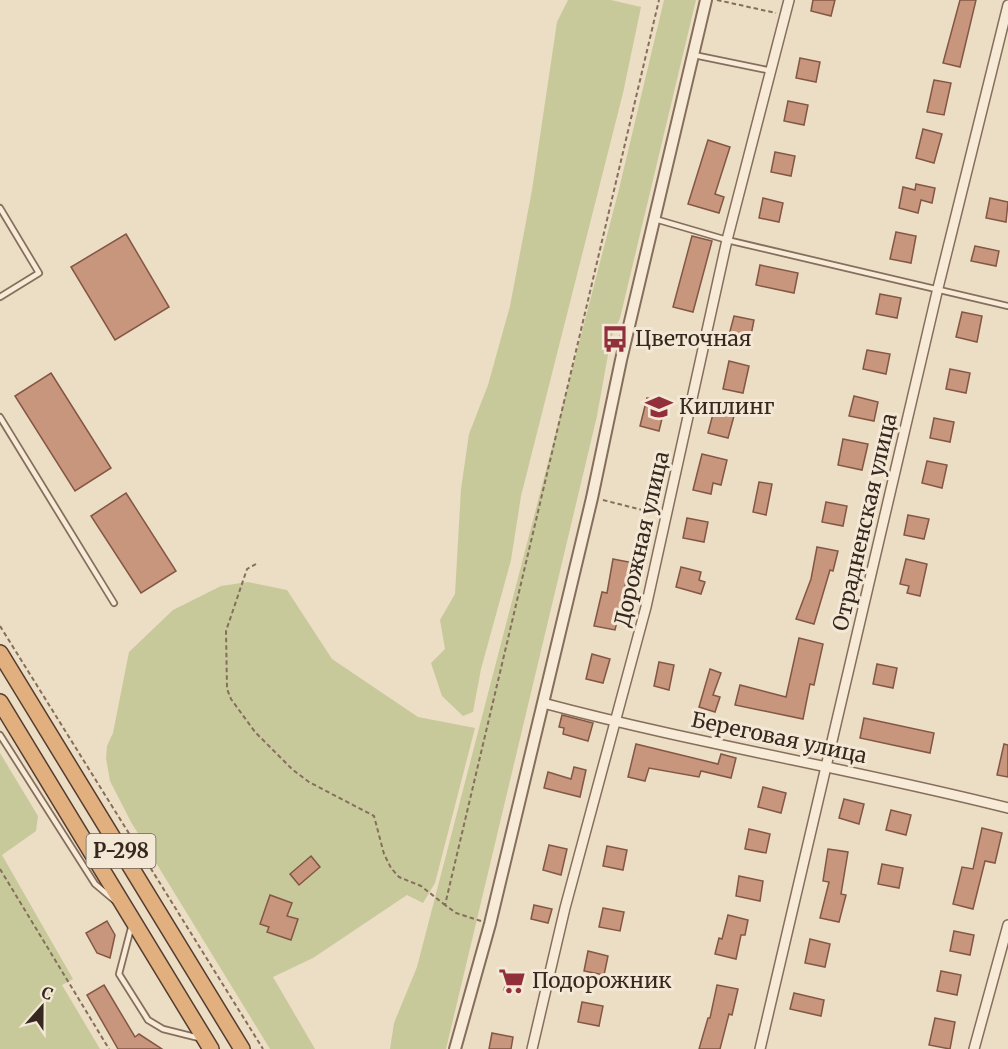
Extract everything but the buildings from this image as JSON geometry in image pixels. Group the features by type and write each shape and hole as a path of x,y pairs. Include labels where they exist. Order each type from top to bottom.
{"highway":[{"name":"Р-298","path":"0,653 242,1049"},
{"name":"Р-298","path":"0,702 208,1045"}],"street":[{"path":"455,1049 490,924 543,703 706,0"},
{"name":"Дорожная улица","path":"532,1049 565,908 616,722 667,516 727,240 789,0"},
{"name":"Отрадненская улица","path":"760,1049 938,288 1008,5"},
{"name":"Береговая улица","path":"543,703 616,722 1008,808"},
{"path":"974,1049 1008,926"}],"lane":[{"path":"694,55 772,71"},
{"path":"0,208 39,273 0,297"},
{"path":"655,219 727,240 1008,306"},
{"path":"0,417 114,603"},
{"path":"0,735 95,884 131,916 129,945 119,974 148,1020 163,1029 180,1031 208,1045"}],"path":[{"path":"445,905 660,0"},
{"path":"716,0 785,15"},
{"path":"592,498 667,516"},
{"path":"256,564 247,568 226,631 227,689 231,699 255,732 293,770 309,782 374,816 384,854 399,877 421,886 456,913 490,924"},
{"path":"0,626 264,1049"},
{"path":"0,869 109,1049"}],"green space":[{"path":"568,0 611,0 641,7 623,93 521,496 511,560 481,669 473,712 463,716 442,696 431,663 445,649 440,620 455,594 461,489 469,434 488,385 510,306 532,190 557,22"},
{"path":"664,0 696,0 620,318 611,338 597,416 446,1049 390,1049 394,1023 417,967 619,189"},
{"path":"248,582 287,590 332,659 418,717 475,728 435,883 423,903 407,895 313,958 273,977 315,1049 270,1049 131,822 110,781 106,758 129,652 173,610 221,586"},
{"path":"0,753 38,816 36,831 2,855 73,979 62,985 100,1049 0,1049"}],"place":[{"name":"Цветочная","path":"615,339"},
{"name":"Киплинг","path":"659,407"},
{"name":"Подорожник","path":"512,981"}]}
